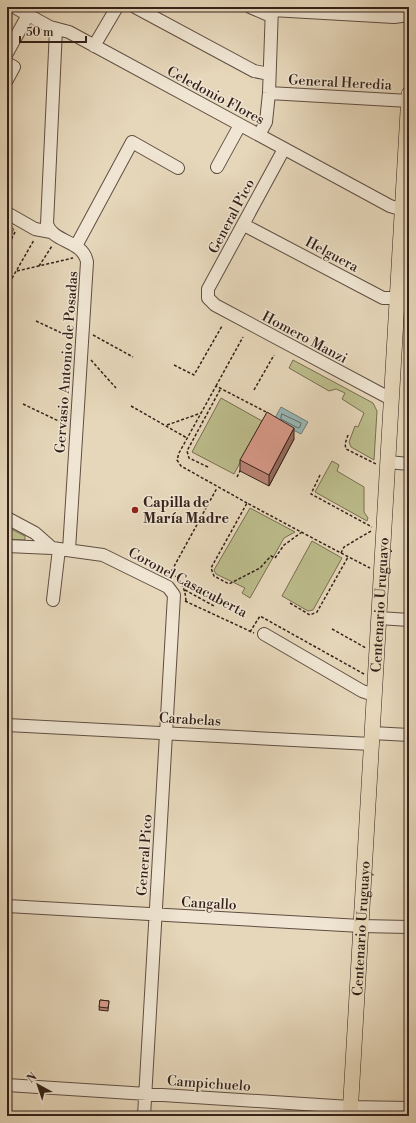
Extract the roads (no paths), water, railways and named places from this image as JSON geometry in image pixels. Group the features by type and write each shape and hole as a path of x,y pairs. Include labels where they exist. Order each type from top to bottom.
{"main road":[{"name":"Centenario Uruguayo","path":"350,1112 379,618 384,464 403,296 402,210 409,94"}],"street":[{"name":"Celedonio Flores","path":"14,7 56,29 69,32 390,206 402,210"},
{"path":"94,46 117,7"},
{"name":"General Heredia","path":"135,7 254,71 269,74"},
{"path":"250,7 271,11 394,17 409,15"},
{"path":"259,135 266,122 269,93 271,11"},
{"path":"7,53 28,14"},
{"path":"51,232 48,229 46,218 56,29"},
{"path":"7,63 14,67 7,80"},
{"name":"General Heredia","path":"269,93 408,101"},
{"path":"217,167 240,124"},
{"path":"75,252 132,142 178,168"},
{"name":"General Pico","path":"208,298 208,289 284,149"},
{"name":"Gervasio Antonio de Posadas","path":"7,212 35,229 51,232 75,252 82,250 87,262 60,549 53,600"},
{"name":"Helguera","path":"244,225 383,298 403,296"},
{"name":"Homero Manzi","path":"208,298 215,305 391,399"},
{"path":"384,464 409,464"},
{"path":"7,518 60,549"},
{"name":"Coronel Casacuberta","path":"7,546 60,549 98,554 116,560 180,592"},
{"name":"General Pico","path":"144,1116 167,733 180,592"},
{"path":"379,618 409,620"},
{"path":"264,634 362,691 374,695"},
{"name":"Carabelas","path":"7,725 167,733 372,738 409,735"},
{"name":"Cangallo","path":"7,906 361,926 409,927"},
{"name":"Campichuelo","path":"7,1085 145,1093 350,1112 409,1108"}],"water":[{"path":"281,407 308,422 301,434 274,420"}],"place":[{"name":"Capilla de María Madre","path":"135,510"}]}
